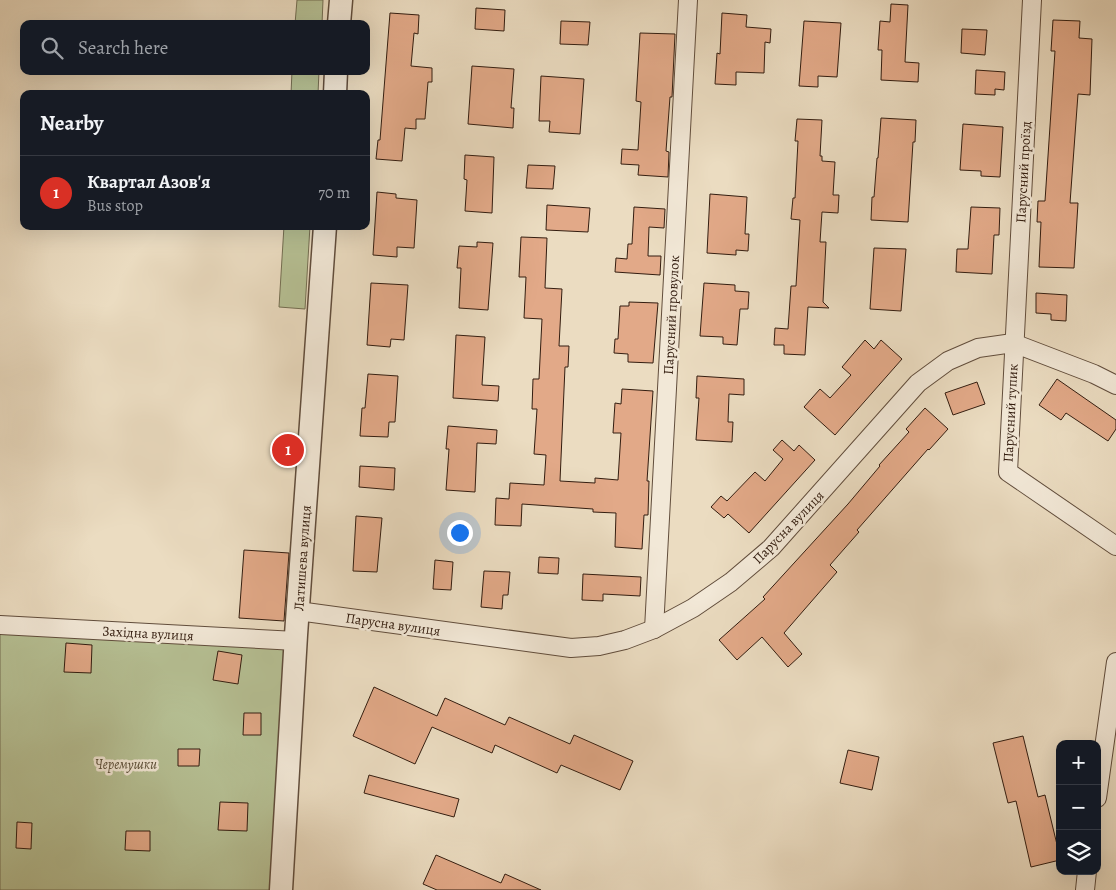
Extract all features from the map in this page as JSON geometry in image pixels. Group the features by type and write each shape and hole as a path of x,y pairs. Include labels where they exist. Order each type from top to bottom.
{"street":[{"path":"340,20 341,0"},
{"name":"Парусний провулок","path":"654,629 688,0"},
{"name":"Парусний проїзд","path":"1014,343 1032,0"},
{"path":"335,90 336,75"},
{"name":"Латишева вулиця","path":"281,890 298,610 325,230"},
{"name":"Парусна вулиця","path":"298,610 570,648 599,646 625,640 654,629 693,608 723,588 771,548 918,383 948,361 978,348 1014,343 1094,374 1116,385"},
{"name":"Парусний тупик","path":"1014,343 1008,472 1116,546"},
{"name":"Західна вулиця","path":"0,625 296,641"},
{"path":"1099,785 1116,662"},
{"path":"1085,890 1087,875"}],"green space":[{"path":"297,0 323,0 322,20 295,20"},
{"path":"292,75 319,75 318,90 291,90"},
{"path":"284,230 310,230 305,309 279,307"},
{"name":"Черемушки","path":"0,631 286,646 271,890 0,890"}],"building":[{"path":"891,4 908,5 905,62 919,63 918,82 881,80 882,50 878,50 880,21 890,22"},
{"path":"476,8 505,10 504,31 475,29"},
{"path":"390,13 419,15 418,34 414,33 411,66 432,68 432,82 428,82 425,119 416,119 416,129 405,128 402,161 376,159 378,140 380,140"},
{"path":"722,13 747,15 746,27 771,29 770,43 765,42 764,73 736,72 736,85 715,84 717,53 720,54"},
{"path":"1053,20 1080,21 1079,38 1092,39 1090,95 1078,94 1070,203 1078,203 1074,268 1039,267 1041,222 1037,222 1038,201 1045,201 1055,51 1051,51"},
{"path":"561,21 590,22 588,45 560,44"},
{"path":"804,21 841,23 837,77 818,76 818,87 799,86"},
{"path":"962,29 987,30 985,55 961,53"},
{"path":"640,33 675,34 672,97 670,97 666,151 669,152 668,177 638,175 639,165 621,164 622,149 638,150 641,102 636,101"},
{"path":"472,66 514,69 511,108 514,108 513,128 468,124"},
{"path":"976,70 1005,72 1004,90 995,89 995,95 975,94"},
{"path":"541,76 584,79 580,134 549,132 550,121 539,121"},
{"path":"881,118 916,120 908,222 871,220"},
{"path":"797,119 822,120 820,156 822,156 822,161 835,162 833,195 839,195 838,213 822,212 820,242 826,242 823,302 829,308 808,307 805,355 784,354 784,345 774,345 775,328 788,329 791,286 796,286 800,220 791,219 793,198 795,198 798,141 795,141"},
{"path":"963,124 1003,127 1000,177 981,176 981,171 960,170"},
{"path":"465,155 494,157 492,213 465,211 467,180 464,179"},
{"path":"528,165 555,166 553,189 526,188"},
{"path":"377,192 396,194 396,198 417,200 414,248 397,247 397,257 373,255"},
{"path":"710,194 747,197 745,234 749,234 748,251 736,250 736,255 707,253"},
{"path":"547,205 590,208 588,232 546,230"},
{"path":"634,207 665,209 664,228 649,227 648,256 661,256 660,275 615,272 616,258 627,259 628,244 632,244"},
{"path":"971,207 1000,208 999,235 994,235 992,274 956,272 957,249 968,249"},
{"path":"521,237 547,238 545,288 562,289 559,346 569,346 568,367 565,367 560,481 595,483 595,478 618,480 621,433 613,433 615,403 621,404 622,389 653,391 647,481 649,481 648,515 644,515 642,549 615,547 616,513 593,512 593,509 522,504 521,526 495,525 496,498 509,499 510,483 544,485 546,455 534,454 537,409 532,409 533,379 539,379 542,319 524,318 526,277 519,277"},
{"path":"477,242 493,243 488,310 459,308 461,268 457,268 459,246 477,247"},
{"path":"874,248 906,249 901,311 870,309"},
{"path":"371,283 408,285 404,340 391,339 390,347 367,345"},
{"path":"704,283 735,285 735,291 749,292 748,309 740,309 737,345 723,344 723,337 700,336"},
{"path":"1036,293 1067,295 1066,321 1051,320 1051,314 1036,313"},
{"path":"629,302 658,303 653,363 628,362 628,354 614,353 615,339 618,339 620,306 629,306"},
{"path":"456,335 485,337 482,385 499,386 498,401 453,398"},
{"path":"865,340 874,349 881,340 902,359 835,435 804,407 820,389 830,398 851,375 842,367"},
{"path":"368,374 398,376 395,422 389,422 388,437 360,436 362,408 365,408"},
{"path":"697,376 744,379 744,395 729,394 728,422 733,422 732,442 696,440 699,398 696,398"},
{"path":"1057,379 1116,420 1116,429 1108,441 1066,413 1061,420 1039,405"},
{"path":"977,382 985,404 953,415 945,393"},
{"path":"925,408 948,429 857,530 859,532 830,565 837,572 784,633 802,654 788,667 762,637 737,660 719,640 765,599 763,597 848,504 879,465 909,432 906,429"},
{"path":"448,426 497,430 496,444 477,443 475,492 446,490 449,449 446,449"},
{"path":"782,440 794,451 799,445 815,460 749,533 728,514 724,518 711,507 721,496 727,501 755,472 765,481 783,459 773,450"},
{"path":"360,466 395,468 394,490 359,487"},
{"path":"356,516 382,518 377,572 353,571"},
{"path":"244,550 289,553 284,621 239,618"},
{"path":"539,557 559,558 558,574 538,573"},
{"path":"435,560 453,562 451,590 433,589"},
{"path":"484,571 510,572 508,595 503,595 502,609 481,607"},
{"path":"583,574 641,577 640,596 603,594 603,601 582,600"},
{"path":"66,643 92,645 91,673 64,672"},
{"path":"218,651 242,655 238,684 213,680"},
{"path":"374,687 437,716 445,698 505,725 509,717 570,744 574,735 633,761 620,790 561,765 557,773 495,745 492,753 432,727 415,764 353,736"},
{"path":"244,713 261,713 261,735 243,735"},
{"path":"1023,736 1038,797 1045,795 1056,840 1056,861 1031,867 1016,801 1008,803 993,743"},
{"path":"178,749 200,749 199,766 178,766"},
{"path":"848,750 879,757 872,790 840,783"},
{"path":"369,775 459,799 454,817 364,793"},
{"path":"220,802 248,803 247,831 218,830"},
{"path":"17,822 32,823 31,849 16,848"},
{"path":"126,831 150,831 150,851 125,850"},
{"path":"436,855 501,883 505,874 541,890 437,890 423,884"}],"place":[{"name":"Квартал Азов'я","path":"288,450"}]}
